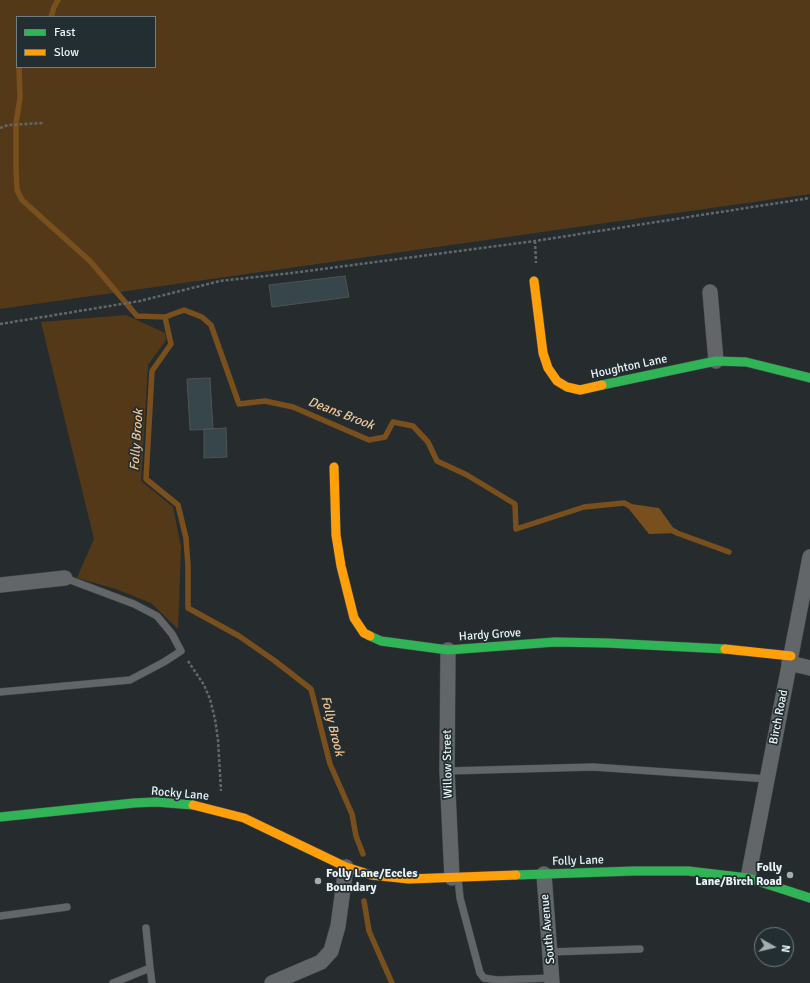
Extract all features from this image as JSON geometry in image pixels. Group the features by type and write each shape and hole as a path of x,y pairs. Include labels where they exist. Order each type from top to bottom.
{"street":[{"name":"Houghton Lane","path":"534,281 543,352 548,368 557,381 566,387 580,390 716,361 746,362 810,378"},
{"path":"710,292 716,361"},
{"name":"Hardy Grove","path":"334,467 336,535 341,566 354,618 364,633 381,641 448,650 555,642 731,649 790,660"},
{"name":"Birch Road","path":"748,878 810,556"},
{"path":"0,585 65,578"},
{"name":"Willow Street","path":"448,650 447,771 455,878"},
{"path":"790,660 810,668"},
{"name":"Rocky Lane","path":"0,817 149,802 179,803 220,811 257,824 346,866"},
{"path":"272,983 321,962 331,951 338,926 346,866"},
{"name":"Folly Lane","path":"346,866 371,875 409,879 688,871 748,878 810,898"},
{"name":"South Avenue","path":"544,874 552,981"}],"lane":[{"path":"0,692 130,680 181,651 172,634 157,616 134,604 65,578"},
{"path":"447,771 593,767 768,779"},
{"path":"455,878 480,973 484,978 497,980 552,981"},
{"path":"0,916 67,907"},
{"path":"146,928 152,983"},
{"path":"550,952 640,949"},
{"path":"113,983 150,968"}],"path":[{"path":"0,128 8,125 43,124"},
{"path":"0,324 140,301 220,280 292,273 527,242 810,198"},
{"path":"181,651 204,685 210,699 215,719 218,740 222,803 220,811"}],"shaded area":[{"path":"0,0 810,0 810,194 0,309"},
{"path":"126,315 165,333 166,340 148,365 141,481 173,507 181,547 178,629 151,603 116,589 77,578 94,539 41,322"},
{"path":"624,503 659,508 677,533 649,534"}],"building":[{"path":"345,276 349,297 272,307 269,285"},
{"path":"210,378 213,429 190,430 187,379"},
{"path":"226,428 227,457 204,458 204,429"}],"waterway":[{"name":"Folly Brook","path":"51,16 58,0"},
{"name":"Folly Brook","path":"19,68 20,98 16,123 16,168 17,190 22,200 90,261 137,316 165,317 171,344 152,371 146,479 178,505 186,538 188,608 239,636 275,661 311,689 330,764 352,814 356,836 363,854"},
{"name":"Deans Brook","path":"165,317 184,310 202,317 211,325 239,404 265,401 293,407 369,440 385,437 393,422 413,426 428,442 437,461 467,475 515,504 516,529 584,507 624,503 630,506"},
{"path":"670,529 729,552"},
{"name":"Folly Brook","path":"364,901 369,931 392,983"}],"traffic: fast":[{"path":"602,385 716,361 746,362 810,378"},
{"path":"370,636 381,641 448,650 555,642 725,649"},
{"path":"0,817 134,803 156,802 193,805"},
{"path":"516,875 634,871 688,871 748,878 810,898"}],"traffic: slow":[{"path":"534,281 543,353 548,368 557,381 567,387 580,390 602,385"},
{"path":"334,467 336,535 341,566 354,618 364,633 370,636"},
{"path":"725,649 791,656"},
{"path":"193,805 244,818 346,867 371,875 409,879 516,875"}],"place":[{"name":"Folly Lane/Birch Road","path":"790,875"},
{"name":"Folly Lane/Eccles Boundary","path":"318,881"}]}
